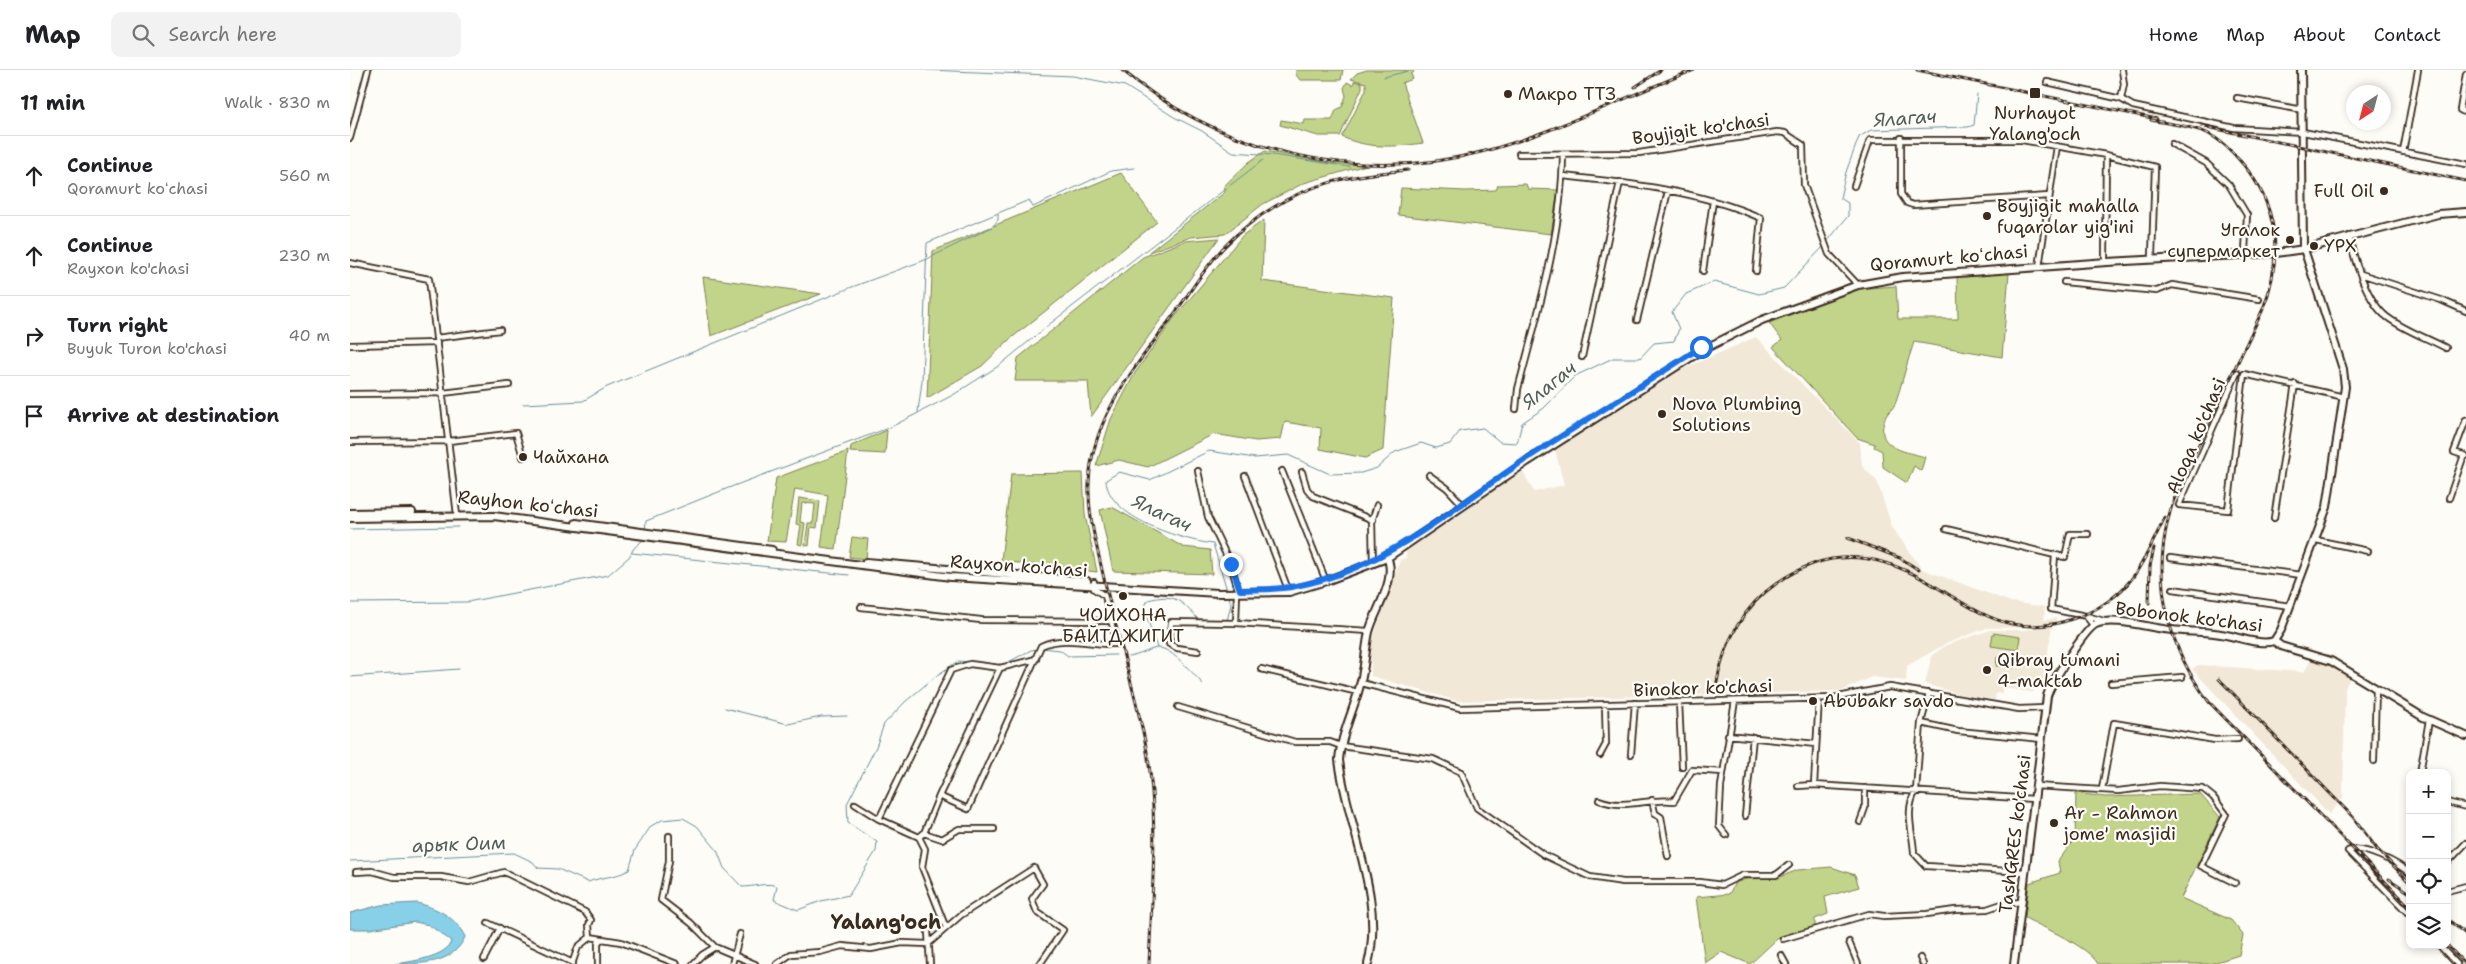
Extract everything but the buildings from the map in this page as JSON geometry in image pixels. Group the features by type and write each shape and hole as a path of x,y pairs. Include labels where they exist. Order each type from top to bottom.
{"main road":[{"name":"Bobonok ko'chasi","path":"2045,708 2053,681 2093,625 2105,622 2171,630 2218,633 2266,642 2274,641 2290,606 2316,540 2331,492 2344,397 2343,369 2303,248 2303,110 2301,70"},
{"name":"Qoramurt koʻchasi","path":"1386,556 1461,503 1717,339 1761,317 1857,284 1895,276 2303,248 2442,211 2466,211"},
{"name":"Qoramurt koʻchasi","path":"2039,266 2106,258 2303,248"},
{"name":"Qoramurt koʻchasi","path":"1386,556 1526,461"},
{"name":"Rayhon koʻchasi","path":"350,513 493,513 644,535"},
{"name":"Rayhon koʻchasi","path":"350,518 456,513"},
{"name":"Rayxon ko'chasi","path":"644,535 853,561 1094,584 1236,592 1288,590 1325,580 1386,556"},
{"path":"1368,964 1373,942 1373,913 1342,782 1339,760 1341,746 1361,683 1369,631 1389,578 1386,556"},
{"path":"2274,641 2282,646 2332,661 2376,686 2429,720 2466,736"},
{"name":"TashGRES ko'chasi","path":"2014,964 2045,708"}],"street":[{"path":"350,138 368,70"},
{"path":"2121,99 2124,84 2122,70"},
{"path":"2403,152 2418,70"},
{"path":"2466,74 2460,110 2466,113"},
{"path":"2047,82 2121,99 2133,106 2234,128 2303,132 2466,164"},
{"path":"2237,98 2303,110"},
{"name":"Boyjigit ko'chasi","path":"1564,154 1639,153 1776,132 1785,133 1803,145 1804,184 1829,254 1857,284"},
{"path":"1901,138 1901,194 1907,203 2049,196"},
{"path":"1854,186 1870,140 1901,138 2022,140 2106,155 2155,167 2152,256"},
{"path":"2172,144 2206,163 2229,186 2247,215 2245,251"},
{"path":"2039,266 2058,146"},
{"path":"1516,409 1518,389 1555,238 1563,191 1564,154 1518,154"},
{"path":"2106,155 2106,258"},
{"path":"1563,176 1620,182 1668,191 1737,207 1761,218 1756,271"},
{"path":"1582,356 1620,182"},
{"path":"1637,320 1668,191"},
{"path":"1703,271 1712,201"},
{"path":"2349,236 2361,274 2371,296 2386,316 2446,348"},
{"path":"350,263 429,279 456,513"},
{"path":"2361,274 2441,300 2466,311"},
{"path":"2064,282 2157,291 2172,285 2259,299"},
{"path":"350,345 436,340 500,330"},
{"name":"Aloqa ko'chasi","path":"2237,373 2179,505 2228,510 2244,374 2294,384"},
{"path":"2274,518 2294,384 2344,397"},
{"path":"350,394 443,393 509,385"},
{"path":"2449,498 2465,456 2454,452 2466,420"},
{"path":"350,442 449,441 516,433 523,457"},
{"path":"1198,471 1208,516 1220,540 1236,592 1236,623"},
{"path":"1282,471 1325,580"},
{"path":"1302,472 1307,489 1313,496 1373,520"},
{"path":"1429,475 1448,488 1461,503"},
{"path":"1244,476 1288,590"},
{"path":"1372,563 1373,520 1377,505"},
{"path":"1946,529 2064,557 2070,534 2088,534"},
{"path":"2316,540 2368,552"},
{"path":"2056,555 2051,609 2105,622"},
{"path":"2170,558 2302,575"},
{"path":"938,796 968,809 1041,646 1053,640 1101,645 1117,644 1105,596 1097,592 1094,584"},
{"path":"2173,589 2290,606"},
{"path":"861,607 981,620 1111,621"},
{"path":"2086,616 2093,625"},
{"path":"1198,651 1177,648 1170,644 1170,622 1236,623 1369,631"},
{"path":"879,819 951,670 970,664 1000,668 1037,658"},
{"path":"919,837 924,833 938,796 1000,668"},
{"path":"1261,669 1358,692"},
{"path":"2111,683 2182,677"},
{"name":"Binokor ko'chasi","path":"1361,683 1460,708 1833,698 1880,687 1898,687 2019,709 2045,708"},
{"path":"2374,761 2376,686"},
{"path":"1929,694 1921,724 1916,791 1911,799 1909,815 1913,832 1914,852 1926,866 2025,872"},
{"path":"1814,785 1819,698"},
{"path":"1726,835 1719,826 1723,772 1735,701"},
{"path":"1679,702 1682,767"},
{"path":"1631,754 1635,703"},
{"path":"1600,755 1606,744 1606,704"},
{"path":"1178,707 1295,742 1330,742 1341,746 1433,758 1462,772 1478,808 1544,855 1590,877 1623,882 1700,882 1722,885 1743,875 1776,874 1789,865"},
{"path":"2421,769 2429,720"},
{"path":"2102,789 2114,723 2215,740 2238,739"},
{"path":"1921,724 1958,731 2042,739"},
{"path":"1728,735 1816,744"},
{"path":"1745,816 1753,737"},
{"path":"1599,800 1618,806 1652,800 1674,801 1692,770 1723,772"},
{"path":"1798,786 1814,785 2034,799"},
{"path":"2036,786 2118,791 2160,786 2203,789 2213,797 2226,814 2201,866 2235,883"},
{"path":"1860,822 1865,808 1865,788"},
{"path":"1652,800 1655,813 1660,817 1668,856"},
{"path":"2451,803 2466,807"},
{"path":"855,804 879,819 919,837 925,849 922,867 946,928"},
{"path":"924,833 942,839 959,829 994,829"},
{"path":"669,836 669,861 662,900 691,923 715,947 755,964"},
{"path":"2451,859 2466,843"},
{"path":"2406,870 2400,864 2366,851 2352,849 2348,851 2406,911"},
{"path":"777,964 791,954 820,952 842,946 871,949 902,944 928,944 961,915 1034,868 1043,884 1032,900 1037,912 1062,930 1040,964"},
{"path":"356,872 372,871 394,877 441,877 469,882 504,872 585,912 591,920 589,925 590,937"},
{"path":"2451,890 2466,886"},
{"path":"1783,939 1869,914 1884,916 1927,914 1955,910 1987,909 2002,904 2021,902"},
{"path":"488,923 573,964 578,947 590,937 621,942 677,964"},
{"path":"484,959 500,928"},
{"path":"928,931 930,964"},
{"path":"732,964 740,934"},
{"path":"598,964 598,943 601,938"},
{"path":"1849,942 1858,964"},
{"path":"693,964 702,955 715,947"},
{"path":"2443,949 2457,964"},
{"path":"1781,955 1786,964"},
{"path":"1920,958 1923,964"}],"shaded area":[{"path":"1756,337 1860,443 1862,466 1877,481 1892,527 1922,569 2011,602 2045,607 2044,620 2056,618 2056,623 2036,627 1987,628 1945,644 1907,666 1906,681 1872,677 1842,691 1458,701 1371,676 1371,644 1400,560 1406,558 1406,549 1522,470 1534,492 1564,485 1555,450 1685,368"},
{"name":"Qibray tumani 4-maktab","path":"2052,626 2042,689 2034,687 2033,692 2002,688 2002,693 1996,693 1995,700 1960,694 1925,684 1932,655 1947,645 1990,630 2025,630"},
{"path":"2312,658 2331,663 2351,676 2345,688 2343,798 2329,814 2192,669 2198,665 2304,672"}],"green space":[{"path":"1296,70 1343,70 1341,80 1300,80 1296,75"},
{"path":"1367,70 1412,70 1414,72 1411,74 1413,79 1402,83 1423,143 1382,146 1362,144 1342,137 1366,90 1366,83 1351,79 1357,73"},
{"path":"1354,81 1362,83 1362,88 1340,136 1318,136 1280,125 1281,120 1304,124 1305,120 1332,120 1336,110 1342,107 1346,96 1344,88 1347,82 1353,85"},
{"path":"1265,151 1330,163 1366,165 1304,183 1263,204 1225,234 1191,237 1149,252 1225,192 1224,186 1249,162"},
{"path":"1121,173 1157,222 1009,340 982,366 927,398 933,251"},
{"path":"1526,184 1528,189 1558,190 1551,234 1398,215 1401,188 1465,191 1496,190 1498,185"},
{"path":"1264,220 1262,281 1394,298 1383,450 1365,458 1320,449 1321,428 1285,422 1281,439 1256,441 1214,434 1148,467 1119,460 1096,466 1111,419 1135,373 1174,318 1243,235"},
{"path":"1219,238 1091,417 1088,381 1015,381 1018,358 1143,257 1185,241"},
{"path":"2009,273 2002,357 1914,342 1895,404 1886,416 1883,427 1883,435 1892,446 1925,457 1921,471 1914,466 1907,483 1883,467 1882,451 1874,447 1875,444 1857,438 1773,347 1782,340 1769,323 1855,289 1896,286 1898,319 1958,319 1957,275"},
{"path":"703,277 821,294 711,336"},
{"path":"887,430 885,454 850,452 851,446"},
{"path":"848,451 836,549 821,547 828,495 795,489 786,542 767,541 776,478"},
{"path":"1083,473 1085,515 1097,572 1001,561 1011,474"},
{"path":"799,498 820,501 817,528 811,527 809,546 805,545 808,523 813,523 815,504 802,503 800,522 805,523 802,545 798,544 801,525 796,524"},
{"path":"1112,507 1183,547 1210,550 1212,574 1113,571 1100,510"},
{"path":"852,537 868,539 866,559 849,557"},
{"path":"1993,633 2020,637 2018,650 1991,646"},
{"path":"1997,657 2015,659 2014,668 1996,666"},
{"path":"2076,793 2105,797 2200,794 2220,817 2181,898 2231,920 2243,935 2239,955 2210,964 2098,964 2093,957 2076,944 2025,918 2029,883 2060,873 2058,861 2075,839"},
{"path":"1831,867 1855,875 1859,887 1825,897 1828,914 1815,919 1815,927 1777,939 1750,964 1721,952 1705,963 1696,897 1729,894 1735,883 1746,879 1777,878 1798,870"}],"water":[{"path":"417,903 445,914 457,924 465,937 453,953 436,961 426,963 395,964 436,955 443,951 451,941 429,925 415,922 370,929 350,929 350,913 381,905"}],"waterway":[{"path":"927,70 1073,76 1125,86 1174,117 1202,131 1233,152 1273,155 1350,167"},
{"path":"1384,77 1412,70"},
{"name":"Ялагач","path":"1826,243 1848,216 1848,203 1840,198 1846,172 1859,137 1871,130 1968,127 1974,125 1977,94"},
{"path":"645,531 646,521 891,427 953,395 1000,365 1051,323 1263,160"},
{"path":"918,412 922,381 927,243 1029,200 1033,207 1111,171 1134,168"},
{"path":"523,404 583,401 607,387 852,287 925,260 992,227 998,220 998,214"},
{"name":"Ялагач","path":"1227,590 1213,544 1183,538 1149,525 1133,516 1119,505 1110,493 1106,480 1119,472 1150,480 1209,451 1255,458 1288,455 1330,474 1361,473 1377,468 1395,452 1421,443 1436,448 1450,444 1460,431 1483,428 1500,442 1517,443 1522,423 1544,408 1575,376 1613,358 1640,358 1654,343 1674,341 1679,329 1672,312 1686,294 1714,282 1759,294 1784,288 1824,246"},
{"path":"350,529 458,527"},
{"path":"350,603 467,602 608,575 629,557 634,548 643,540"},
{"path":"632,553 849,575"},
{"name":"Ялагач","path":"1157,648 1144,608 1148,600 1165,597 1171,598 1181,603 1198,619 1227,621 1231,604 1229,597"},
{"name":"арык Оим","path":"1041,648 1060,650 1068,656 1116,655"},
{"name":"арык Оим","path":"1128,657 1155,648 1163,649 1182,662 1203,684"},
{"name":"арык Оим","path":"350,861 514,853 533,862 538,868 558,869 588,882 629,870 635,850 651,826 662,820 683,818 697,826 717,850 724,868 742,887 777,886 774,900 798,910 821,901 849,895 876,851 877,842 848,823 847,804 876,747 884,724 905,702 936,676 958,661 1003,665 1031,650 1038,649"},
{"path":"350,677 459,669"},
{"path":"725,708 788,724 821,717 847,716"}],"railway":[{"path":"1122,70 1161,99 1203,122 1247,141 1294,154 1341,162 1389,164 1438,161 1512,143 1564,124 1694,70"},
{"path":"1635,87 1661,70"},
{"path":"1917,70 2157,119"},
{"path":"2151,120 2200,130 2222,142 2234,154 2254,179 2264,197 2274,233 2275,251 2269,290 2263,309 2185,473 2171,508 2164,544 2162,568 2163,592 2174,638 2195,682 2209,702 2407,904"},
{"path":"2202,126 2466,181"},
{"path":"1149,964 1154,852 1150,769 1145,741 1105,583 1089,504 1092,460 1098,436 1118,393 1132,372 1198,279 1238,233 1286,200 1315,187 1330,182 1376,173 1408,170"},
{"path":"1716,687 1723,657 1729,642 1753,604 1777,583 1797,571 1818,562 1838,558 1858,558 1877,561 1918,576 1974,609 2002,622 2028,626 2044,625 2068,620 2092,611 2122,590 2142,563 2165,517"},
{"path":"1848,538 1900,558 1919,570"},
{"path":"2149,603 2150,566 2154,548"},
{"path":"2219,679 2353,817 2377,849 2406,879"},
{"path":"2389,879 2406,890"},
{"path":"2451,922 2466,934"},
{"path":"2451,949 2465,964"}],"place":[{"name":"Nurhayot Yalang'och","path":"2035,93"},
{"name":"Макро ТТЗ","path":"1508,94"},
{"name":"Full Oil","path":"2384,191"},
{"name":"Boyjigit mahalla fuqarolar yig'ini","path":"1987,216"},
{"name":"Угалок супермаркет","path":"2290,240"},
{"name":"YPX","path":"2314,246"},
{"name":"Nova Plumbing Solutions","path":"1662,414"},
{"name":"Чайхана","path":"523,457"},
{"name":"ЧОЙХОНА БАЙТДЖИГИТ","path":"1123,596"},
{"name":"Qibray tumani 4-maktab","path":"1987,670"},
{"name":"Abubakr savdo","path":"1813,701"},
{"name":"Ar - Rahmon jome' masjidi","path":"2054,823"}],"district":[{"name":"Yalang'och","path":"886,922"}],"route":[{"path":"1231,564 1240,590 1275,589 1307,584 1385,555 1526,460 1701,347"}]}
